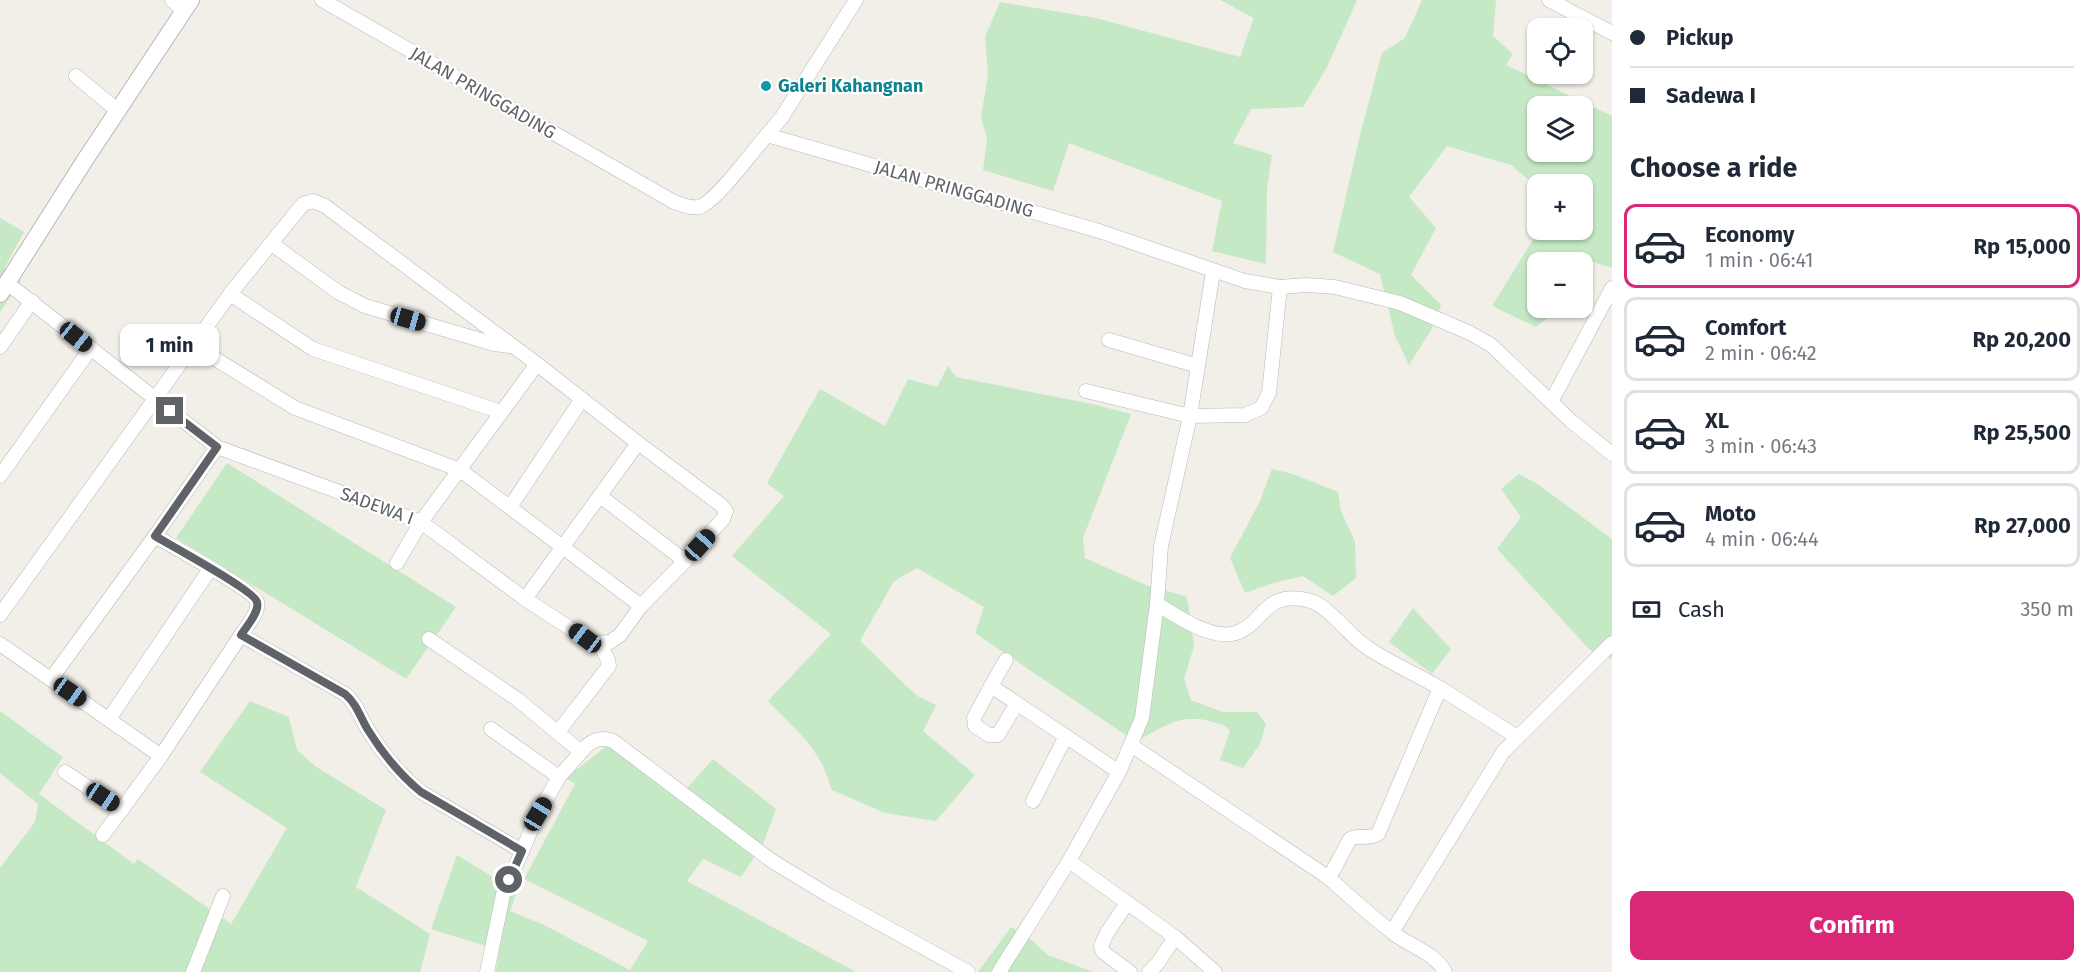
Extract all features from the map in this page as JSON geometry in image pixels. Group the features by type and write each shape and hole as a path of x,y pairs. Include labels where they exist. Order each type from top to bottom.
{"street":[{"name":"JALAN PRINGGADING","path":"322,0 664,196 688,207 702,206 717,193 767,135 1099,231 1213,272 1245,281 1280,286 1335,287 1400,303 1470,333 1491,345 1571,421 1612,454"},
{"path":"767,135 782,117 856,0"},
{"path":"1550,0 1612,33"},
{"path":"4,288 118,111 182,4"},
{"path":"76,76 118,111"},
{"path":"0,615 230,294 303,204 318,202 537,364 725,508 726,514 723,519 641,606 620,635 610,642 600,644 609,666 558,732"},
{"path":"272,244 338,292 365,306 494,344 513,346"},
{"path":"999,972 1069,861 1119,772 1142,718 1157,604 1161,546 1190,416 1213,272"},
{"path":"1086,391 1190,416 1245,415 1261,408 1269,393 1280,286"},
{"name":"SADEWA I","path":"4,288 32,301 217,447 421,522 525,599 585,638 600,644"},
{"path":"1551,402 1612,288"},
{"path":"230,294 313,349 501,412"},
{"path":"1,342 32,301"},
{"path":"1109,340 1198,366"},
{"path":"193,345 295,408 460,470 641,606"},
{"path":"0,476 91,348"},
{"path":"397,563 421,522 537,364"},
{"path":"510,507 582,399"},
{"path":"525,599 638,443"},
{"path":"51,679 217,447"},
{"path":"600,496 685,561"},
{"path":"103,835 161,756 256,611 255,598 240,586 155,536"},
{"path":"108,719 210,569"},
{"path":"1157,604 1202,629 1218,634 1231,634 1244,629 1269,605 1280,599 1311,600 1366,647 1440,688 1517,737"},
{"path":"241,635 345,694 354,702 366,727 383,752 408,782 421,792 522,851"},
{"path":"429,639 517,699 581,752"},
{"path":"1392,932 1503,752 1612,643"},
{"path":"0,644 161,756"},
{"path":"1006,660 974,718 975,726 992,736 1000,733 1017,704"},
{"path":"991,686 1119,772"},
{"path":"1329,878 1344,846 1350,839 1373,837 1379,832 1440,688"},
{"path":"490,729 559,777"},
{"path":"1033,801 1066,736"},
{"path":"487,972 503,895 538,814 559,777 586,746 599,739 613,741 772,861 828,895 968,972"},
{"path":"1131,745 1329,878 1365,911 1407,944 1431,955 1445,972"},
{"path":"65,772 122,810"},
{"path":"1069,861 1175,937 1215,972"},
{"path":"194,972 223,896"},
{"path":"1127,903 1101,946 1103,952 1130,972"},
{"path":"1149,972 1158,963 1175,937"}],"green space":[{"path":"1220,0 1357,0 1327,67 1303,107 1251,109 1233,143 1272,155 1267,188 1266,264 1212,251 1222,201 1069,143 1053,191 983,170 987,139 981,117 988,75 985,37 1000,2 1096,18 1240,57 1254,18"},
{"path":"1422,0 1496,0 1493,36 1513,54 1506,65 1527,75 1527,84 1545,84 1570,96 1527,96 1527,162 1593,162 1593,107 1612,116 1612,268 1593,262 1593,252 1527,252 1527,318 1547,318 1536,327 1492,306 1533,240 1593,240 1593,174 1527,174 1527,179 1511,165 1447,146 1409,197 1436,228 1411,275 1441,305 1431,330 1409,365 1395,336 1380,274 1333,252 1382,53 1405,38"},
{"path":"0,218 24,232 5,267 21,281 0,312"},
{"path":"948,366 956,377 1131,414 1083,538 1085,558 1146,585 1187,597 1194,646 1184,679 1191,700 1223,712 1257,712 1266,724 1260,744 1243,768 1220,760 1230,730 1202,719 1182,720 1164,726 1136,742 975,633 984,607 917,568 894,581 860,641 917,696 936,705 923,731 975,775 936,821 885,813 832,790 822,763 807,741 768,701 831,634 732,556 784,496 767,483 820,389 885,426 908,379 937,387"},
{"path":"227,463 456,607 406,679 176,538"},
{"path":"1272,469 1293,474 1338,492 1341,511 1355,542 1356,578 1333,596 1303,576 1245,593 1230,558 1260,501"},
{"path":"1519,474 1539,485 1612,539 1612,659 1590,650 1497,549 1521,517 1501,489"},
{"path":"1413,608 1451,649 1432,674 1389,642"},
{"path":"250,701 289,717 297,750 315,766 386,810 356,887 430,934 420,972 0,972 0,868 35,822 38,804 0,773 0,711 63,757 39,794 134,864 138,859 231,924 287,828 200,772"},
{"path":"616,734 637,753 686,789 713,759 776,809 763,844 741,877 703,859 687,881 856,972 496,972 499,950 431,929 457,855 517,892 510,911 544,925 630,970 648,941 524,879 575,784 566,778 603,749"},
{"path":"1011,927 1027,936 1048,955 1093,972 978,972"}],"place":[{"name":"Galeri Kahangnan","path":"766,86"}],"route":[{"path":"170,411 217,447 155,536 240,586 255,598 256,611 241,635 345,694 354,702 366,727 383,752 408,782 421,792 522,851 509,880"}]}
